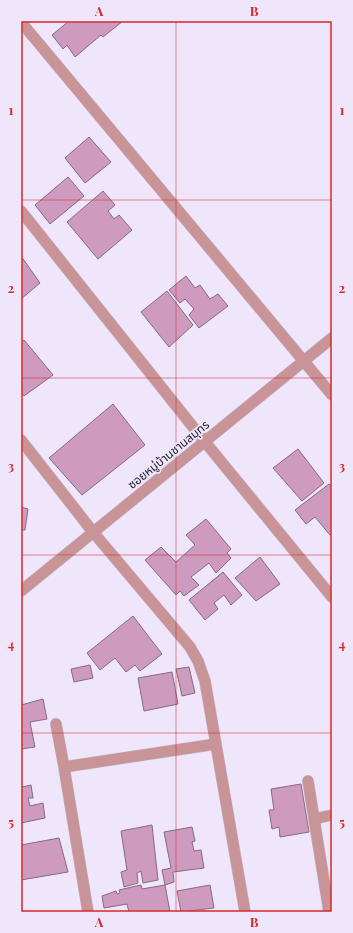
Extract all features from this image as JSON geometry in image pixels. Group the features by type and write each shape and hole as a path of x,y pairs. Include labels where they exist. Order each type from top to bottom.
{"street":[{"path":"21,22 146,174 332,395"},
{"path":"21,211 205,442 332,597"},
{"name":"ซอยหมู่บ้านชานสมุทร","path":"21,591 332,338"},
{"path":"21,440 93,532 190,647 198,661 205,681 245,912"},
{"path":"56,724 88,912"},
{"path":"64,767 216,744"},
{"path":"308,781 329,907"},
{"path":"314,819 332,816"}],"building":[{"path":"69,21 123,21 103,37 101,35 75,57 67,45 63,49 52,35"},
{"path":"89,137 111,162 85,183 65,158"},
{"path":"68,177 84,196 50,224 35,205"},
{"path":"103,191 115,205 108,211 114,219 119,215 132,230 98,259 67,222"},
{"path":"21,256 40,283 21,299"},
{"path":"186,276 195,288 200,285 210,299 218,294 228,306 199,328 189,315 194,309 185,299 180,303 169,290"},
{"path":"167,291 193,325 169,347 141,312"},
{"path":"24,340 53,375 24,396 21,393 21,342"},
{"path":"113,404 145,445 82,495 49,458"},
{"path":"298,449 324,483 302,501 273,468"},
{"path":"329,484 332,487 332,534 330,535 315,517 306,524 295,510"},
{"path":"21,507 28,509 25,530 21,530"},
{"path":"206,519 231,549 227,553 231,558 216,573 209,563 191,577 199,585 184,596 180,591 176,595 145,560 161,547 176,562 195,545 186,535"},
{"path":"260,557 280,584 256,601 235,578"},
{"path":"223,572 242,595 231,605 224,595 214,603 218,609 205,620 189,600"},
{"path":"133,616 162,654 140,671 135,665 126,672 115,658 100,670 87,653"},
{"path":"90,665 93,678 74,682 71,669"},
{"path":"189,667 195,693 182,696 176,669"},
{"path":"172,672 178,704 144,711 138,678"},
{"path":"43,699 47,719 30,722 35,747 21,749 21,705"},
{"path":"301,784 309,832 280,837 279,827 272,829 269,810 274,810 271,789"},
{"path":"21,785 22,787 31,785 33,798 28,798 30,806 43,803 45,818 21,823"},
{"path":"152,825 158,880 143,883 141,871 137,873 138,883 124,887 121,872 127,870 121,831"},
{"path":"192,827 195,841 192,842 194,851 201,850 204,868 173,872 174,882 165,885 162,870 171,868 164,832"},
{"path":"59,838 68,872 21,880 21,845"},
{"path":"141,885 142,889 165,885 170,912 129,912 127,904 104,908 102,896 116,891 117,894 120,893 119,890"},
{"path":"210,885 214,908 181,912 177,891"}]}
